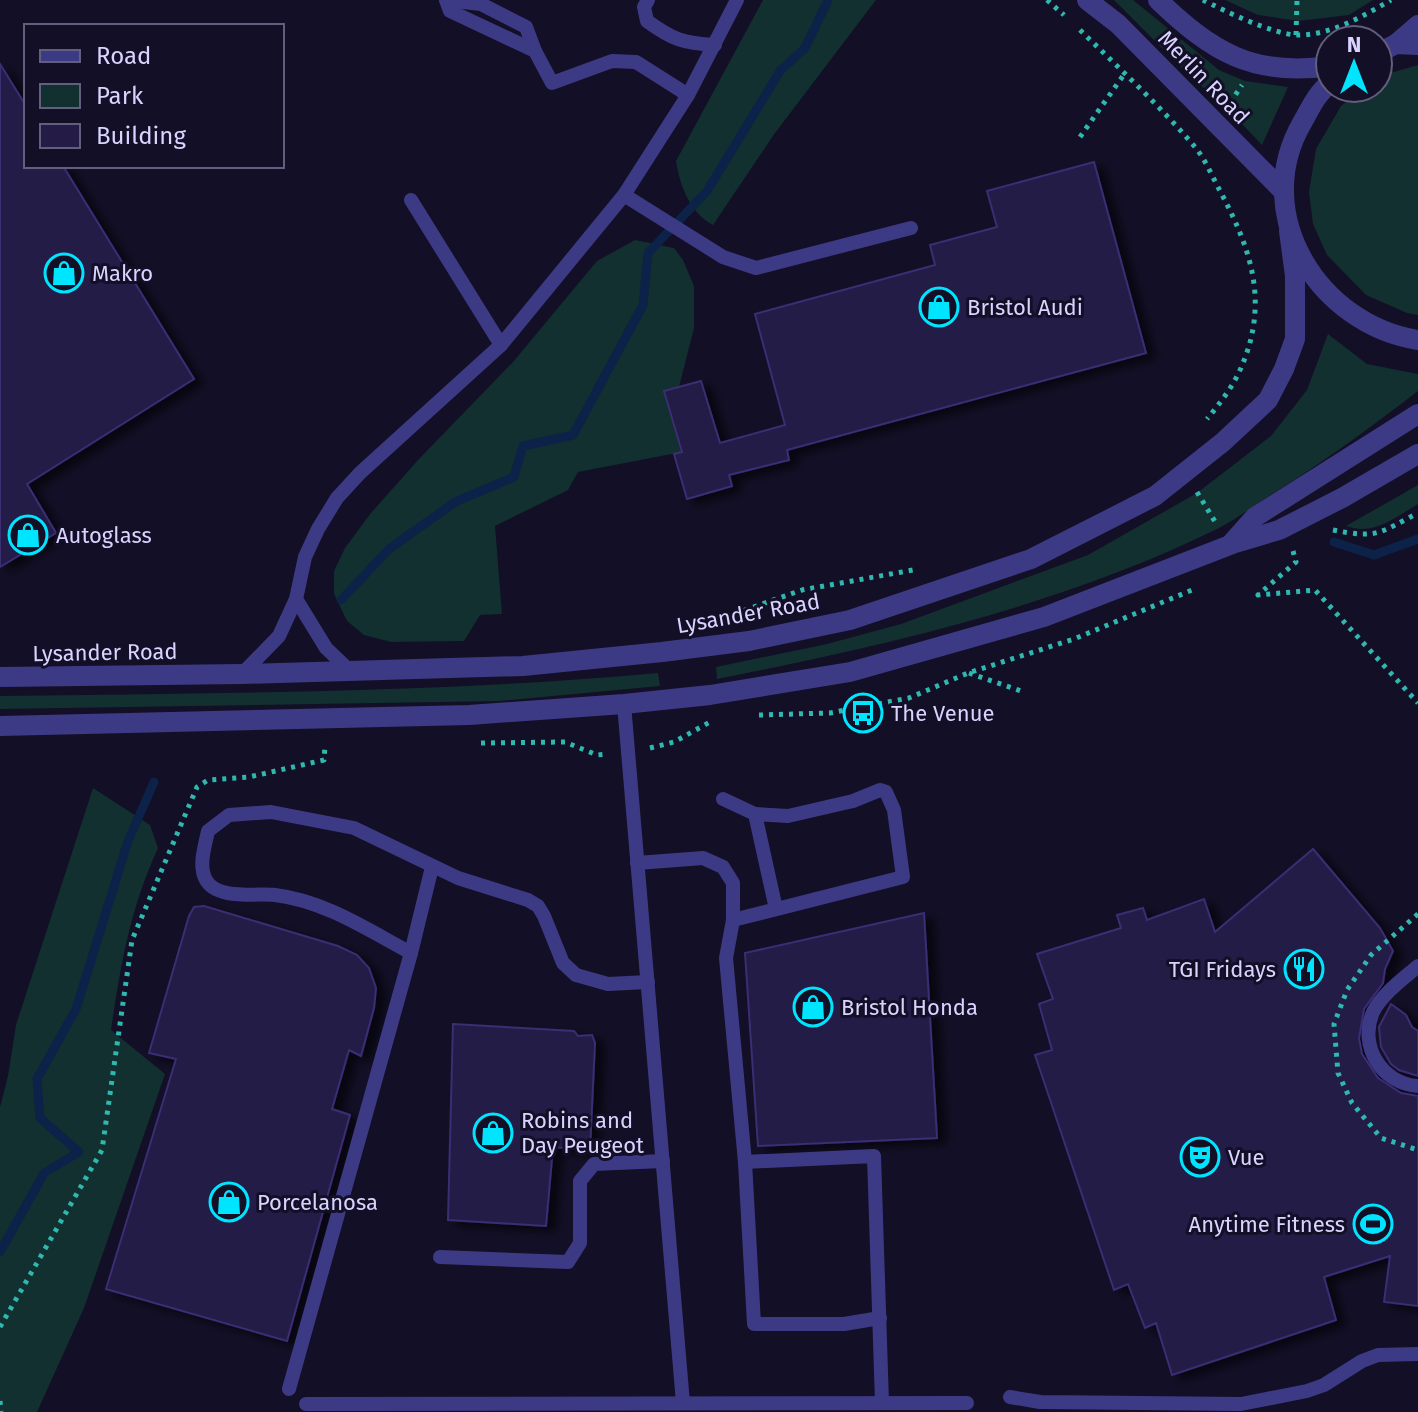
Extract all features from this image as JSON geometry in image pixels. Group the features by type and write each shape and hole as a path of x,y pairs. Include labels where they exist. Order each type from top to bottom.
{"street":[{"name":"Merlin Road","path":"1087,0 1118,24 1284,192"},
{"name":"Merlin Road","path":"1158,0 1217,50 1257,65 1302,70 1314,68"},
{"path":"1394,44 1418,25"},
{"path":"1394,48 1418,45"},
{"name":"Lysander Road","path":"0,677 523,666 646,654 749,641 850,620 1031,559 1155,496 1223,442 1268,400 1295,339 1295,276 1284,192 1292,141 1314,103"},
{"path":"1289,231 1306,269 1352,316 1400,337 1418,340"},
{"path":"1230,545 1255,517 1418,414"},
{"path":"0,726 469,715 710,695 850,672 1044,617 1230,545 1279,530 1418,454"}],"lane":[{"path":"446,0 481,4 526,27 552,83 612,61 636,62 688,95"},
{"path":"648,0 644,7 647,21 672,39 715,45"},
{"path":"242,674 279,636 296,599 305,557 337,498 360,473 501,345 624,195 688,95 737,0"},
{"path":"624,195 723,257 756,268 911,228"},
{"path":"411,200 501,345"},
{"path":"296,599 326,648 350,671"},
{"path":"624,704 683,1403"},
{"path":"723,799 755,814 788,816 853,801 880,790 886,792 894,810 903,877 733,920"},
{"path":"411,953 317,904 277,895 227,892 214,888 205,879 202,860 208,831 229,815 271,812 354,828 432,867 538,906 563,963 576,975 608,984 648,982"},
{"path":"755,814 776,909"},
{"path":"637,863 703,858 723,867 733,883 733,920 726,958 745,1162 754,1324 844,1324 880,1318"},
{"path":"289,1389 411,953 432,867"},
{"path":"1418,966 1391,990 1374,1011 1368,1030 1370,1050 1379,1067 1394,1080 1418,1086"},
{"path":"745,1162 874,1156 882,1403"},
{"path":"440,1257 568,1262 580,1243 580,1181 594,1164 663,1161"},
{"path":"1010,1397 1040,1402 1241,1404 1324,1385 1362,1361 1378,1355 1418,1354"},
{"path":"306,1404 967,1403"}],"path":[{"path":"1047,0 1068,19"},
{"path":"1203,0 1242,19 1296,35 1348,24 1391,0"},
{"path":"1296,35 1297,0"},
{"path":"1079,29 1197,149 1234,217 1250,255 1256,297 1252,333 1243,363 1227,393 1205,422"},
{"path":"1080,137 1142,48"},
{"path":"1184,472 1230,545"},
{"path":"1291,546 1296,562 1258,595 1315,590 1418,703"},
{"path":"717,620 802,590 927,568"},
{"path":"968,673 1024,692"},
{"path":"0,1327 102,1150 132,940 197,787 208,780 249,777 324,760 325,745"},
{"path":"0,1401 1,1412"}],"green space":[{"path":"763,0 876,0 775,133 713,225 698,213 687,198 676,161"},
{"path":"1114,0 1133,0 1219,70 1245,81 1288,87 1262,145 1227,108 1192,78"},
{"path":"1225,0 1373,0 1349,15 1298,21 1258,15"},
{"path":"1418,65 1418,315 1366,295 1327,255 1313,224 1309,192 1316,149 1341,106 1394,104 1394,72"},
{"path":"635,240 674,248 694,286 694,328 679,387 664,392 682,452 578,472 568,490 495,526 502,614 480,615 464,641 391,642 364,635 347,621 334,594 334,571 345,548 371,513 513,362 597,261"},
{"path":"1328,334 1367,364 1418,374 1418,391 1326,458 1224,525 1157,556 1035,601 909,637 717,679 716,667 827,644 901,624 1088,555 1197,493 1271,436 1307,390"},
{"path":"1418,485 1418,504 1392,520 1366,529 1346,526"},
{"path":"658,673 660,686 499,701 0,709 0,696 412,688"},
{"path":"93,788 150,825 158,848 133,915 111,1030 165,1074 84,1308 37,1412 0,1412 0,1107 16,1025"}],"building":[{"name":"Makro","path":"0,64 24,103 24,168 64,168 194,379 27,484 56,533 0,567"},
{"path":"1094,162 1146,353 787,450 789,460 729,475 732,486 687,499 674,454 682,452 664,391 701,381 720,443 785,425 755,314 935,265 930,245 997,227 987,191"},
{"name":"Vue","path":"1313,849 1380,928 1393,951 1383,983 1364,1009 1359,1038 1362,1054 1378,1078 1401,1093 1418,1096 1418,1306 1384,1302 1390,1256 1324,1277 1336,1320 1172,1375 1156,1323 1145,1328 1128,1284 1114,1290 1035,1055 1052,1050 1039,1004 1053,999 1037,954 1121,928 1117,915 1143,908 1147,920 1204,899 1215,932"},
{"name":"Porcelanosa","path":"204,906 338,946 357,955 369,968 376,988 361,1056 349,1050 332,1109 350,1115 287,1341 106,1289 176,1059 149,1053 189,916 194,907"},
{"path":"924,913 937,1138 758,1146 745,953"},
{"path":"1391,1004 1406,1015 1418,1031 1418,1076 1391,1064 1381,1047 1379,1027"},
{"path":"453,1024 574,1031 578,1036 592,1035 595,1043 590,1150 553,1147 546,1226 448,1220"}],"waterway":[{"path":"341,600 389,549 455,502 514,477 523,446 573,435 643,305 648,253 707,191 780,71 805,48 828,0"},
{"path":"1334,542 1374,555 1418,539"},
{"path":"0,1252 44,1173 79,1152 40,1118 37,1079 76,1009 128,841 154,782"}],"place":[{"name":"Makro","path":"64,273"},
{"name":"Bristol Audi","path":"939,307"},
{"name":"Autoglass","path":"28,535"},
{"name":"The Venue","path":"863,713"},
{"name":"TGI Fridays","path":"1304,969"},
{"name":"Bristol Honda","path":"813,1007"},
{"name":"Robins and Day Peugeot","path":"493,1133"},
{"name":"Vue","path":"1200,1157"},
{"name":"Porcelanosa","path":"229,1202"},
{"name":"Anytime Fitness","path":"1373,1224"}]}
